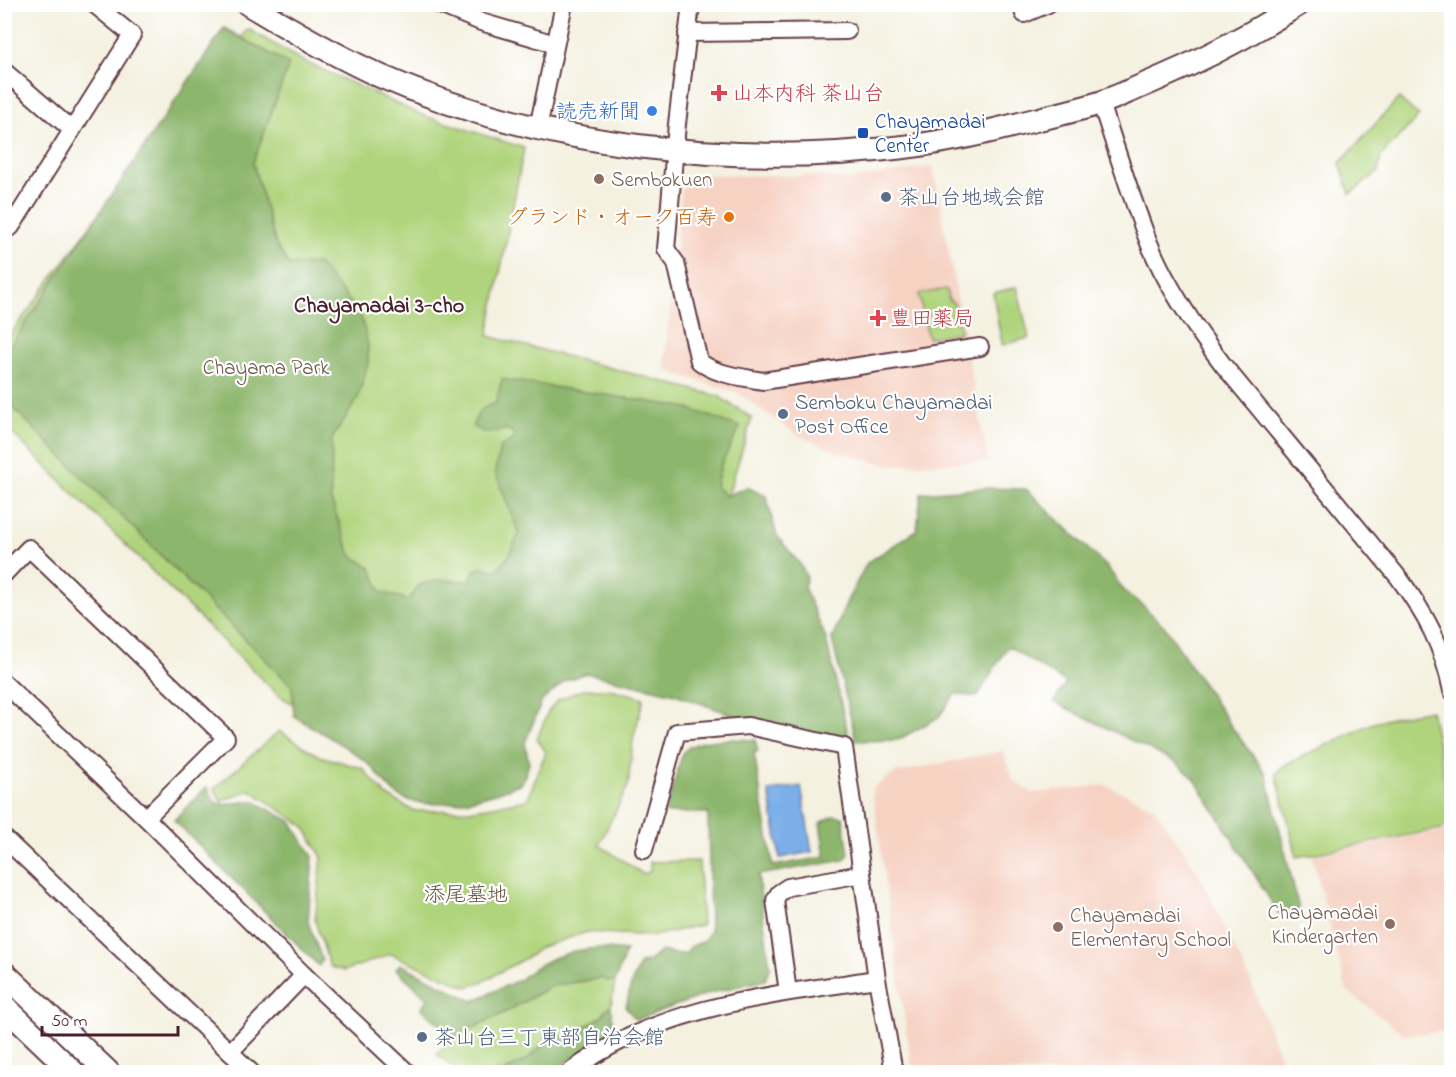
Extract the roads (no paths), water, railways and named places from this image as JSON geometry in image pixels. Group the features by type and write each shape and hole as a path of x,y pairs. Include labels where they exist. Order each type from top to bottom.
{"street":[{"path":"4,221 11,227 132,35 94,4"},
{"path":"248,4 311,42 381,76 446,101 538,128 675,152 821,155 906,147 992,131 1101,103 1232,44 1299,4"},
{"path":"438,4 481,22 555,44"},
{"path":"538,128 564,4"},
{"path":"691,4 666,249 676,262 699,361 706,367 763,381 980,347"},
{"path":"1021,4 1024,14 1048,4"},
{"path":"687,33 847,31"},
{"path":"4,71 72,130"},
{"path":"1101,103 1150,245 1177,298 1224,366 1421,607 1440,645 1452,691"},
{"path":"4,574 29,548 226,738 146,818"},
{"path":"4,683 407,1072"},
{"path":"644,850 677,732 748,726 844,747 877,979 894,1072"},
{"path":"4,838 251,1072"},
{"path":"788,992 775,900 779,893 788,887 862,874"},
{"path":"4,973 108,1072"},
{"path":"230,1052 304,975"},
{"path":"570,1072 625,1039 685,1014 748,999 877,979"},
{"path":"4,1006 74,1072"}],"water":[{"path":"801,786 812,852 780,858 769,791"}],"place":[{"name":"山本内科 茶山台","path":"719,93"},
{"name":"読売新聞","path":"652,111"},
{"name":"Chayamadai Center","path":"863,133"},
{"name":"Sembokuen","path":"599,179"},
{"name":"茶山台地域会館","path":"886,197"},
{"name":"グランド・オーク百寿","path":"729,217"},
{"name":"豊田薬局","path":"878,318"},
{"name":"Semboku Chayamadai Post Office","path":"783,414"},
{"name":"Chayamadai Kindergarten","path":"1390,924"},
{"name":"Chayamadai Elementary School","path":"1058,927"},
{"name":"茶山台三丁東部自治会館","path":"422,1037"}],"district":[{"name":"Chayamadai 3-cho","path":"379,304"}],"park label":[{"name":"Chayama Park","path":"266,367"},
{"name":"添尾墓地","path":"466,894"}]}
